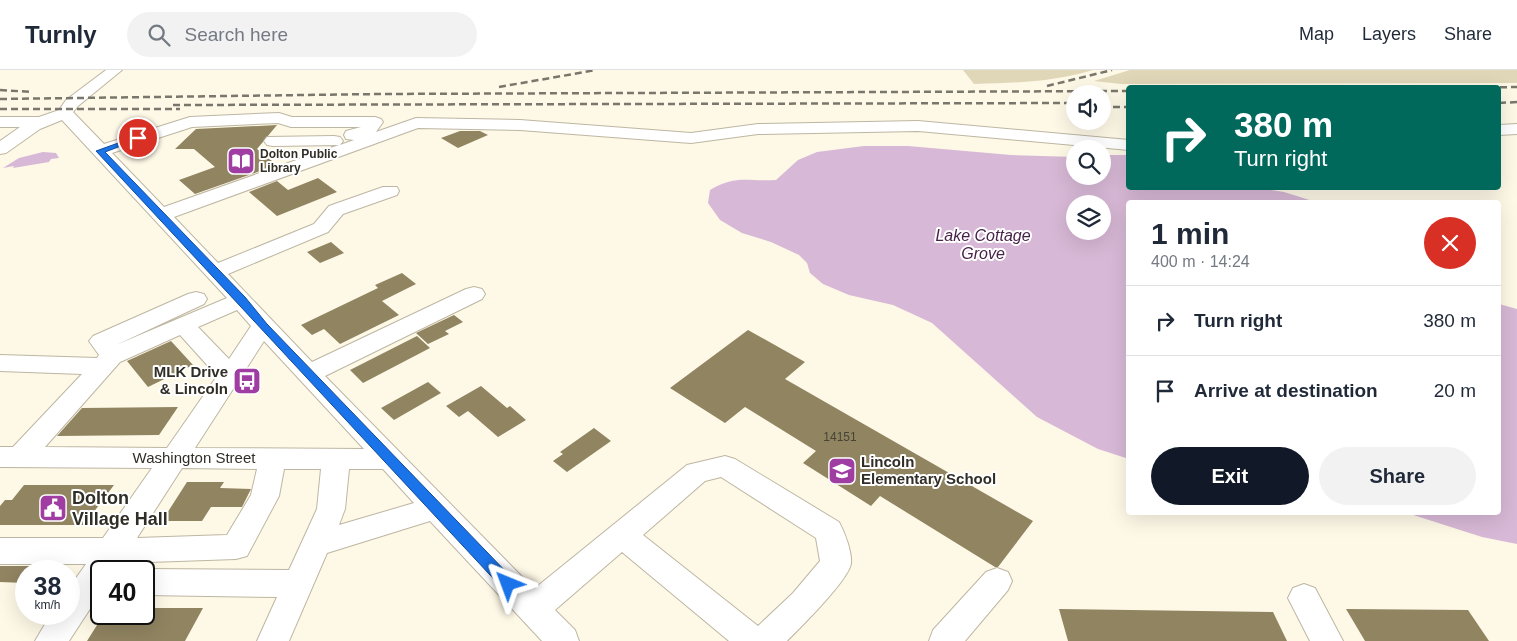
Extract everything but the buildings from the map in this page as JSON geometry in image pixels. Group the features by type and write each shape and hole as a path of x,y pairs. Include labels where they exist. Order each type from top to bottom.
{"street":[{"path":"0,149 40,122 65,113 69,105 115,70"},
{"path":"65,113 388,459 563,641"},
{"path":"100,151 190,122 279,118 292,122 375,122 368,130 287,155"},
{"path":"0,122 40,122"},
{"path":"273,141 292,122"},
{"path":"159,213 416,124 520,125 691,138 758,129 918,126 1126,144"},
{"path":"1501,130 1517,129"},
{"path":"159,213 286,164 289,159 287,155 273,141"},
{"path":"273,141 334,141"},
{"path":"215,272 321,228 336,210 390,191"},
{"path":"310,374 474,294"},
{"path":"107,361 101,341 196,299"},
{"path":"8,460 107,361 241,300"},
{"path":"183,325 230,375"},
{"path":"106,560 263,326"},
{"path":"0,363 107,361"},
{"name":"Washington Street","path":"8,460 175,457 388,459"},
{"path":"0,551 111,551 236,547 265,496 273,458"},
{"path":"274,641 331,509 336,459"},
{"path":"532,610 697,472 725,466 829,531 836,564 804,603 765,641"},
{"path":"316,544 435,508"},
{"path":"622,534 753,641"},
{"path":"945,641 997,581"},
{"path":"155,582 298,584"},
{"path":"51,641 90,589"},
{"path":"1304,598 1327,641"}],"shaded area":[{"path":"963,70 1093,70 1049,79 974,84"},
{"path":"1130,70 1517,70 1517,83 1121,84 1094,81"}],"water":[{"name":"Lake Cottage Grove","path":"864,146 908,146 1011,155 1066,157 1066,185 1111,185 1111,155 1126,155 1126,190 1271,190 1310,200 1126,200 1126,458 1098,449 1037,417 932,323 893,305 849,295 823,284 810,273 807,263 799,255 771,242 742,233 720,220 708,203 710,190 719,185 735,180 776,180 798,160 817,152"},
{"path":"43,152 56,153 59,158 51,159 49,162 3,168 19,158"},
{"path":"1501,305 1517,309 1517,544 1482,537 1413,515 1501,515"}],"railway":[{"path":"499,87 596,70"},
{"path":"1047,86 1112,70"},
{"path":"1501,87 1517,87"},
{"path":"0,90 32,92"},
{"path":"0,99 380,94 1126,91"},
{"path":"1501,103 1517,102"},
{"path":"173,105 1066,103"},
{"path":"1111,107 1126,107"},
{"path":"0,109 180,109"}],"place":[{"name":"Dolton Public Library","path":"241,161"},
{"name":"MLK Drive & Lincoln","path":"247,381"},
{"name":"Lincoln Elementary School","path":"842,471"},
{"name":"Dolton Village Hall","path":"53,508"}],"route":[{"path":"138,138 100,151 388,459 508,584"}]}
